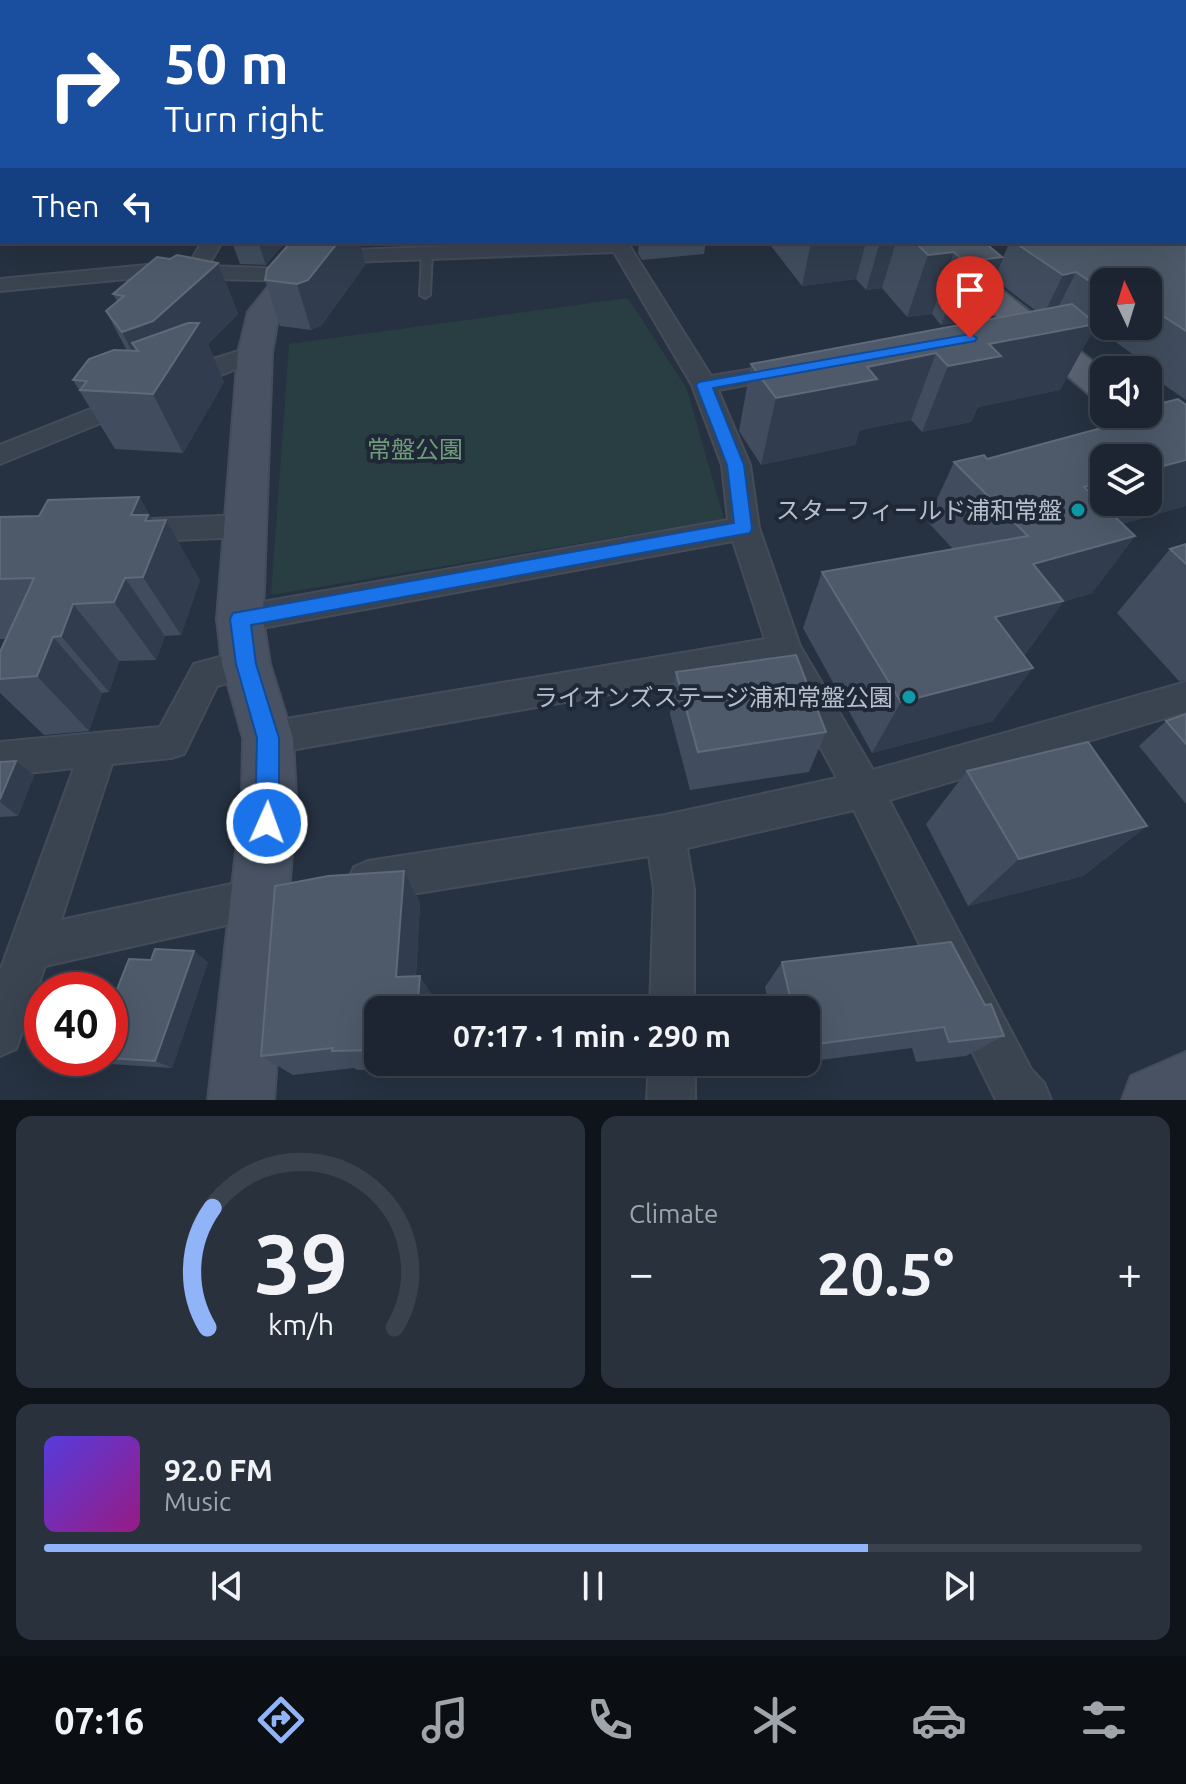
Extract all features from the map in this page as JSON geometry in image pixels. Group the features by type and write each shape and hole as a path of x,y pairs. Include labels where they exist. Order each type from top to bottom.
{"main road":[{"path":"925,244 1014,330 1090,379"},
{"path":"1152,428 1186,455"}],"street":[{"path":"195,271 211,244"},
{"path":"0,285 147,271 195,271 306,258 524,245 637,244"},
{"path":"620,246 704,385 736,465 744,528 785,650 864,790 1014,1086 1027,1100"},
{"path":"241,1100 269,798 268,738 246,664 240,619 255,353 264,312 306,258"},
{"path":"0,455 255,353"},
{"path":"704,385 812,366"},
{"path":"106,530 243,526"},
{"path":"240,619 744,528"},
{"path":"268,738 785,650"},
{"path":"0,759 171,742 206,674 246,664"},
{"path":"33,947 262,898 665,834 864,790 1186,697"},
{"path":"0,1033 33,947 99,750"},
{"path":"665,834 674,889 672,996"},
{"path":"671,1100 672,1076"},
{"path":"1155,1100 1186,1085"}],"lane":[{"path":"425,295 427,253"}],"green space":[{"name":"常盤公園","path":"628,298 687,389 724,519 271,595 289,344"}],"building":[{"path":"289,244 336,244 308,280 297,284 265,280 267,269"},
{"path":"917,244 986,244 1002,257 965,262 954,252 928,255"},
{"path":"1017,244 1186,244 1186,331 1162,315 1162,268 1090,268 1090,282 1076,272 1063,275"},
{"path":"177,255 218,263 153,321 122,332 106,311 124,296 113,294 157,257 170,259"},
{"path":"1072,304 1090,319 1090,325 989,344 1001,356 948,366 936,353 867,367 877,379 776,398 751,364"},
{"path":"188,323 199,323 153,394 80,390 87,381 73,380 89,359 114,350 138,351 132,343"},
{"path":"1178,399 1186,405 1186,460 1162,466 1162,444 1090,444 1090,486 1084,487 1090,493 1090,516 1114,516 1135,536 1033,564 1063,601 995,617 1033,668 901,702 822,572 1028,536 954,462 984,455 987,459 1102,428 1162,428 1162,403"},
{"path":"139,497 131,515 148,515 145,521 166,520 143,577 125,578 114,602 73,604 61,636 53,637 37,676 0,679 0,652 34,578 0,579 0,517 39,516 48,500"},
{"path":"1186,544 1186,564 1170,549"},
{"path":"796,655 826,732 698,752 676,672"},
{"path":"1186,714 1186,744 1166,721"},
{"path":"1088,742 1147,826 1019,859 967,771"},
{"path":"16,761 0,799 0,762"},
{"path":"404,871 396,977 420,976 418,996 364,996 364,1050 332,1051 333,1048 261,1056 275,886 328,876"},
{"path":"951,942 985,1005 991,1004 1004,1036 949,1042 944,1027 820,1044 820,996 790,996 782,962"},
{"path":"155,949 194,951 155,1061 128,1059 128,972 124,972 129,959 151,960"}],"place":[{"name":"スターフィールド浦和常盤","path":"1078,510"},
{"name":"ライオンズステージ浦和常盤公園","path":"909,697"}],"route":[{"path":"267,823 268,738 246,664 240,619 744,528 736,465 704,385 970,338"}]}
